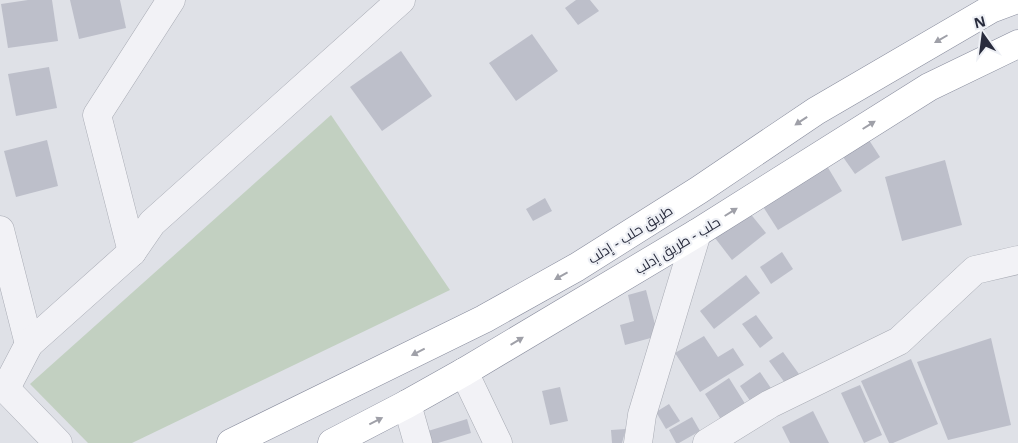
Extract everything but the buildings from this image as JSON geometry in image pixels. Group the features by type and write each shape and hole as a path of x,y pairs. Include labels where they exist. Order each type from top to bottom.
{"highway":[{"name":"طريق حلب - إدلب","path":"231,443 484,319 577,267 700,190 816,111 991,10 1015,0"},
{"name":"حلب - طريق إدلب","path":"332,443 464,372 697,234 929,87 1018,44"}],"street":[{"path":"132,252 97,115 172,0"},
{"path":"58,443 3,387 29,344 132,252 152,222 401,0"},
{"path":"0,230 29,344"},
{"path":"638,443 642,415 697,234"},
{"path":"707,443 770,404 899,341 975,270 1018,260"},
{"path":"464,372 498,443"},
{"path":"407,404 418,443"}],"green space":[{"path":"331,115 450,290 132,443 88,443 30,384"}]}
